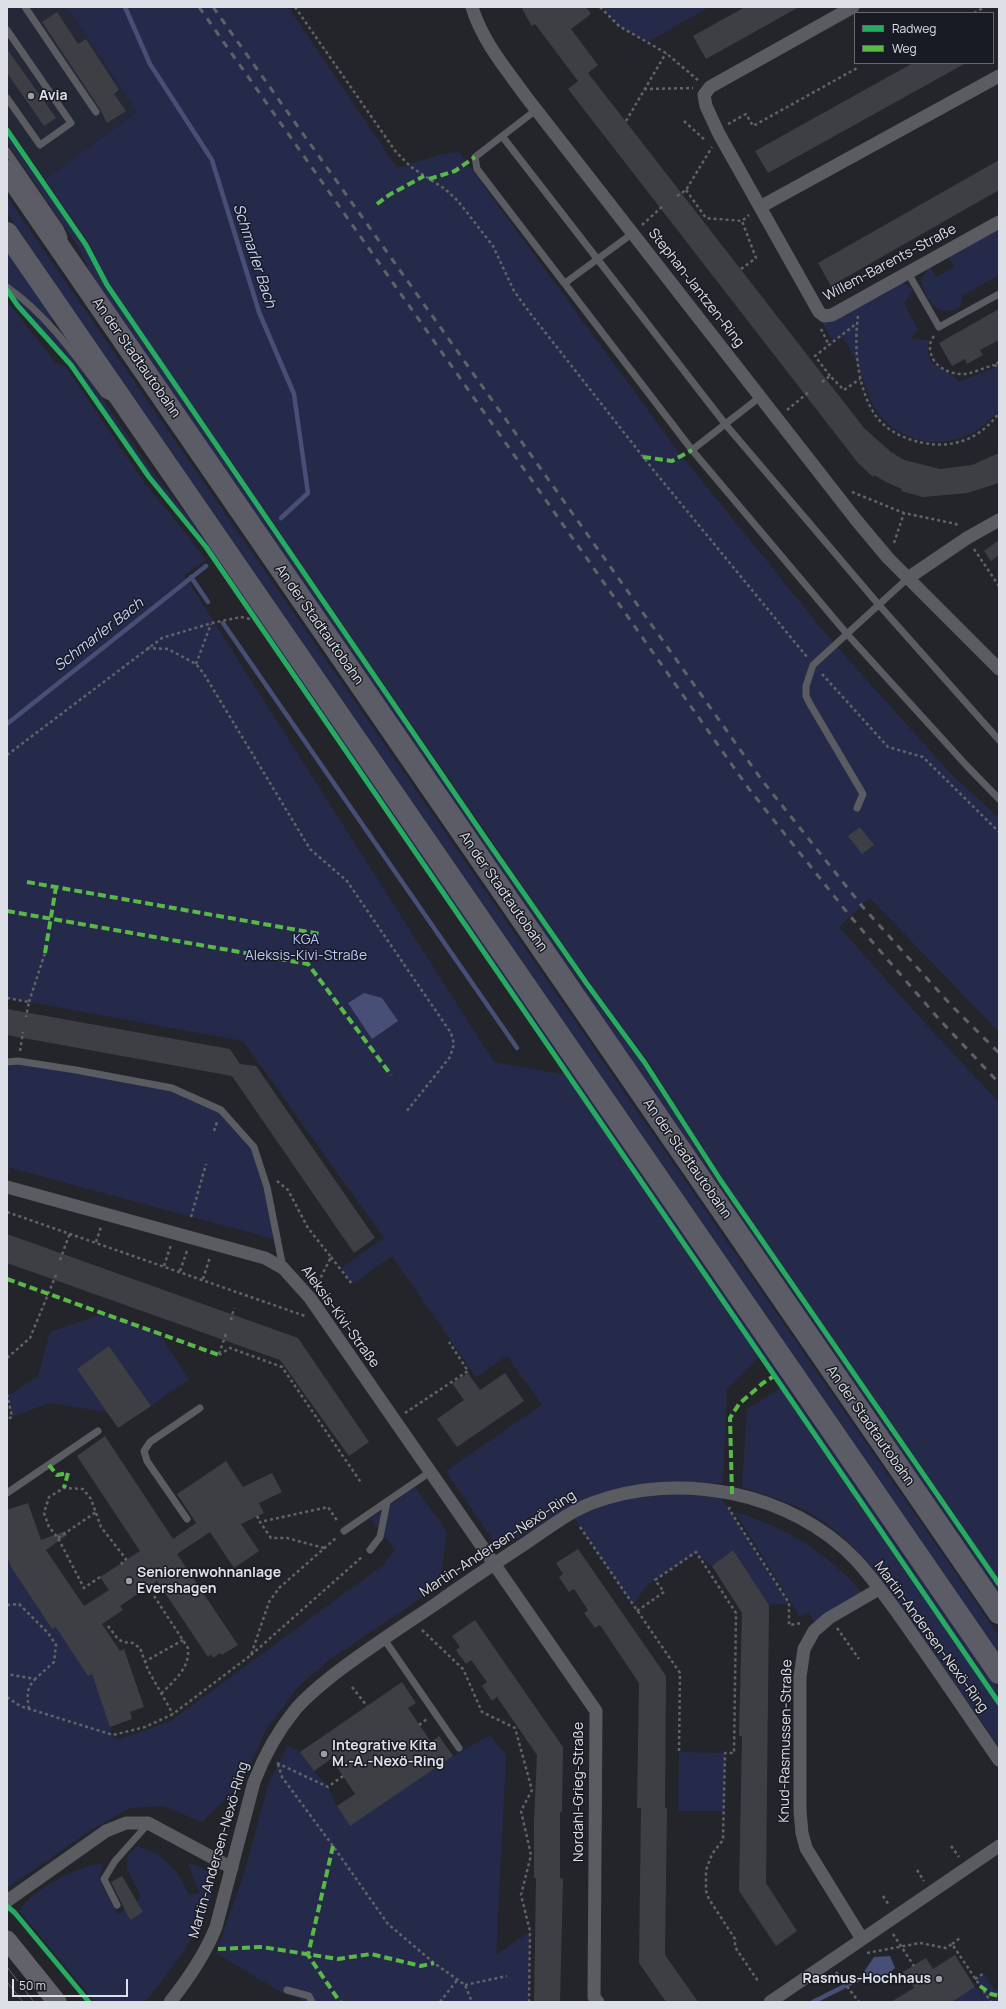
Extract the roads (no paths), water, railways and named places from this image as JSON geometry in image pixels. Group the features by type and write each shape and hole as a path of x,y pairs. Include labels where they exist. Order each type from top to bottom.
{"highway":[{"name":"An der Stadtautobahn","path":"7,171 999,1613"},
{"path":"7,233 999,1673"}],"main road":[{"path":"7,1940 57,2002"}],"street":[{"name":"Stephan-Jantzen-Ring","path":"472,7 480,28 527,98 760,397 888,558 999,670"},
{"name":"Willem-Barents-Straße","path":"853,7 710,87 704,95 706,106 719,134 818,312 824,316 832,315 999,222"},
{"path":"760,207 999,76"},
{"path":"908,578 967,538 999,520"},
{"name":"Aleksis-Kivi-Straße","path":"7,1187 265,1258 283,1268 310,1298 494,1564"},
{"name":"Martin-Andersen-Nexö-Ring","path":"170,2002 188,1979 207,1948 216,1927 254,1782 263,1758 278,1733 296,1708 343,1667 494,1564 571,1513 591,1503 610,1497 659,1489 689,1488 732,1494 774,1507 807,1522 836,1542 856,1561 879,1589 999,1760"},
{"name":"Nordahl-Grieg-Straße","path":"494,1564 596,1711 594,1997 598,2002"},
{"name":"Knud-Rasmussen-Straße","path":"862,1939 814,1864 806,1848 802,1833 800,1811 800,1677 804,1649 814,1631 829,1618 879,1589"},
{"path":"7,1901 106,1831 126,1823 148,1823 232,1868"},
{"path":"770,2002 999,1846"}],"lane":[{"path":"25,7 96,112"},
{"path":"7,30 71,123 40,145 7,98"},
{"path":"536,110 475,157 477,169 692,450 847,634 966,765 999,799"},
{"path":"502,136 599,259 726,425 879,605 999,740"},
{"path":"7,151 60,228 80,276"},
{"path":"565,284 633,233"},
{"path":"908,273 938,327 999,294"},
{"path":"7,287 19,295 54,328 104,394 126,407"},
{"path":"692,450 760,397"},
{"path":"857,808 863,794 806,696 806,686 813,665 908,578"},
{"path":"7,1062 18,1061 172,1088 221,1110 254,1147 267,1187 283,1268"},
{"path":"187,1519 147,1461 144,1451 150,1442 200,1408"},
{"path":"7,1493 98,1432"},
{"path":"344,1531 430,1472"},
{"path":"370,1550 380,1538 387,1502"},
{"path":"384,1639 460,1748"},
{"path":"116,1905 104,1879 115,1861 148,1823"},
{"path":"287,1990 308,1996 312,2002"}],"waterway":[{"name":"Schmarler Bach","path":"125,7 150,64 212,160 259,312 294,394 308,493 281,518"},
{"name":"Schmarler Bach","path":"7,724 206,566"},
{"path":"191,577 208,602"},
{"path":"223,623 517,1048"},
{"path":"849,1984 859,1979"},
{"path":"813,2002 845,1986"}],"tram line":[{"path":"7,1967 34,2002"},
{"path":"7,1982 23,2002"}],"railway":[{"path":"199,7 749,789 850,916 938,1018 999,1083"},
{"path":"213,7 761,779 862,906 949,1003 999,1053"}],"place":[{"name":"Avia","path":"31,96"},
{"name":"Seniorenwohnanlage Evershagen","path":"129,1581"},
{"name":"Integrative Kita M.-A.-Nexö-Ring","path":"324,1754"},
{"name":"Rasmus-Hochhaus","path":"939,1979"}],"park label":[{"name":"KGA Aleksis-Kivi-Straße","path":"306,948"}]}
